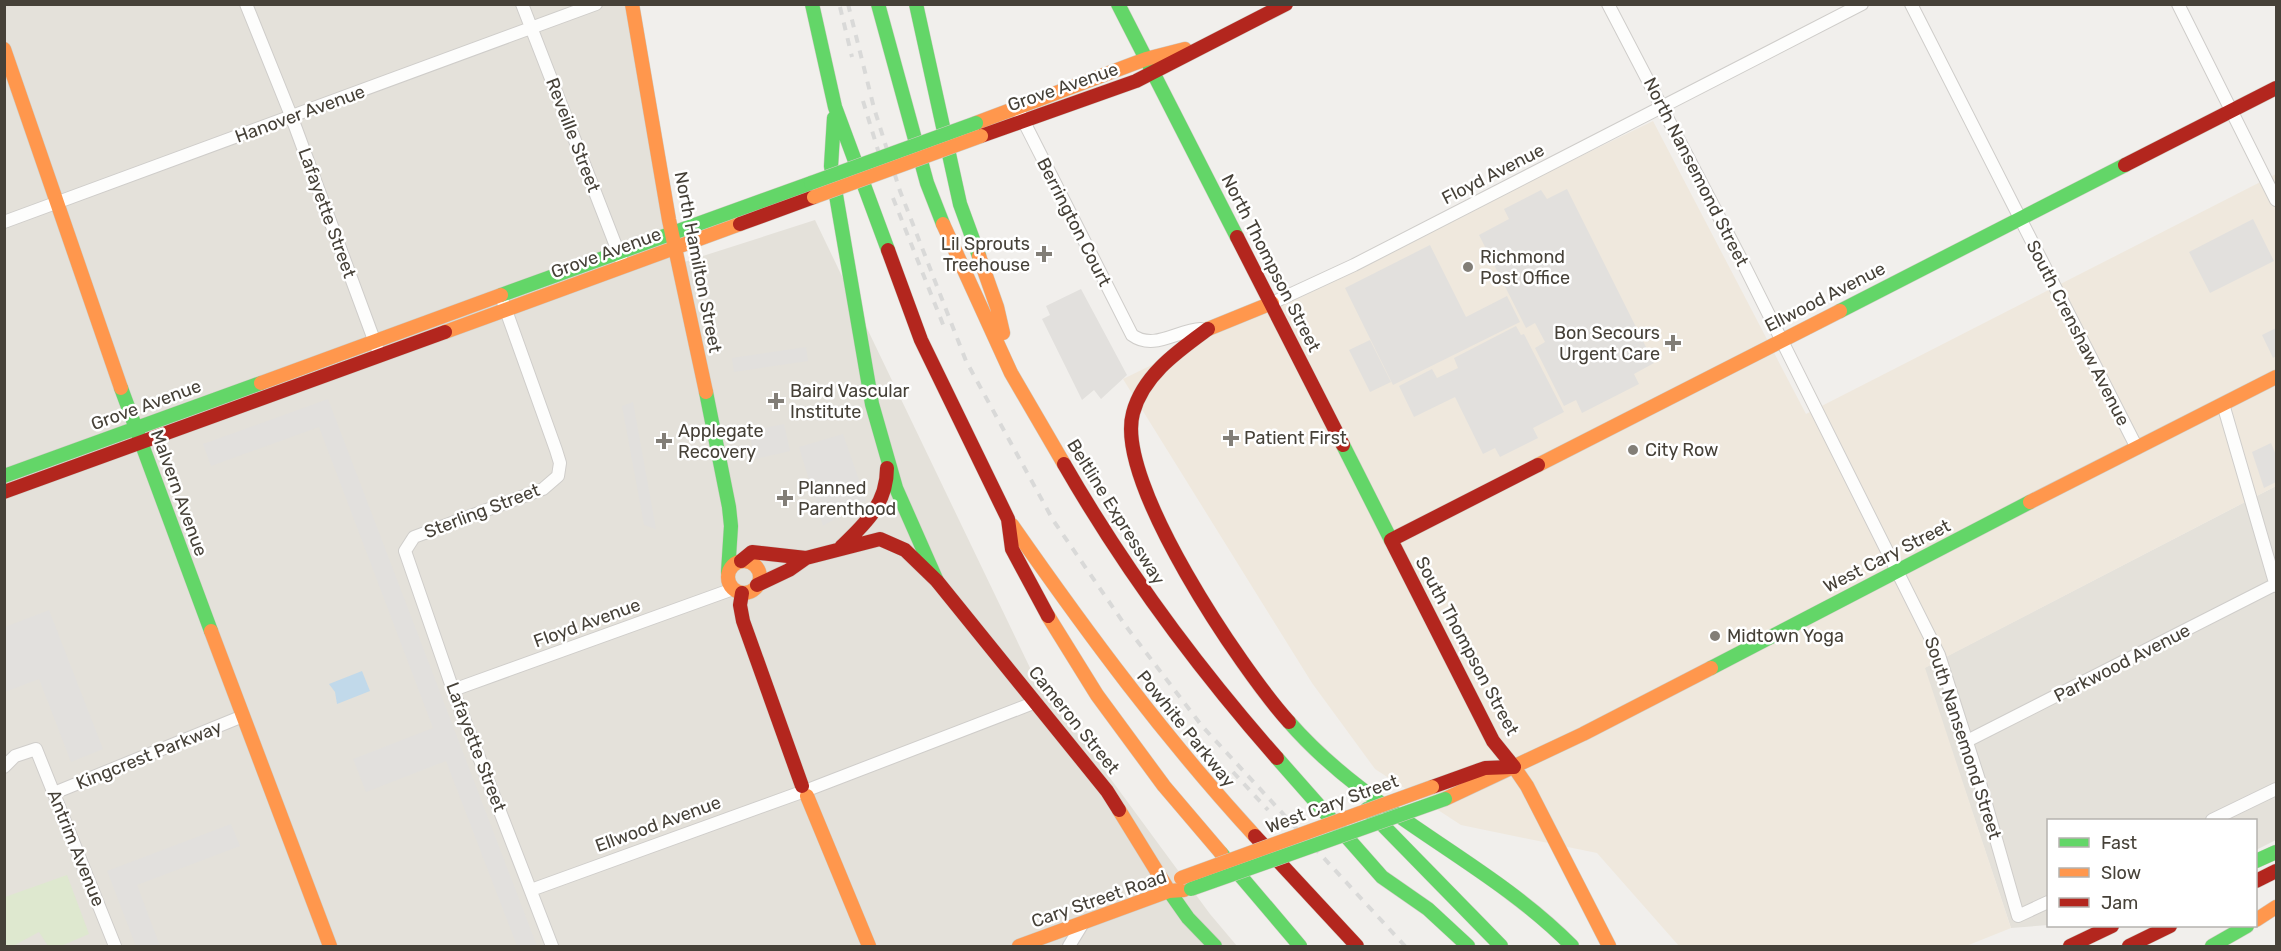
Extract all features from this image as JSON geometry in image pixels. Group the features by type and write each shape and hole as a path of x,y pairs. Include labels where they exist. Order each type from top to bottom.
{"main road":[{"name":"North Hamilton Street","path":"632,4 674,240 731,526 728,572"},
{"path":"812,4 835,107 921,340 1008,519 1012,549 1034,592 1097,695 1164,786 1300,946"},
{"name":"Beltline Expressway","path":"878,4 927,183 951,244 1011,373 1096,520 1167,625 1218,691 1382,877 1428,909 1468,946"},
{"path":"916,4 960,204 998,307 1011,373"},
{"name":"North Thompson Street","path":"1118,4 1391,540"},
{"name":"Grove Avenue","path":"4,476 135,428 378,348 506,310 674,240 1020,114 1153,73 1286,4"},
{"name":"Grove Avenue","path":"1020,114 1146,60 1215,40"},
{"name":"Malvern Avenue","path":"4,49 140,442 330,946"},
{"name":"Ellwood Avenue","path":"1391,540 2277,87"},
{"path":"835,107 831,166 872,404 896,488 937,581"},
{"name":"Grove Avenue","path":"4,492 140,442 378,348 500,296 622,260"},
{"name":"Floyd Avenue","path":"1208,329 1272,303"},
{"path":"1208,329 1171,357 1145,384 1131,417 1130,435 1133,456 1175,551 1203,601 1255,679 1286,720 1348,777 1416,832 1525,903 1569,943"},
{"name":"West Cary Street","path":"1191,889 1490,781 1897,570 2277,377"},
{"path":"841,547 879,507 887,485 886,457"},
{"name":"Powhite Parkway","path":"1008,519 1100,651 1194,771 1357,946"},
{"name":"North Hamilton Street","path":"731,526 749,559"},
{"path":"869,946 804,791 743,621 738,591 728,582 728,572 732,565 749,559 806,558 871,540 888,541 905,550 937,581"},
{"name":"South Thompson Street","path":"1391,540 1493,741 1527,786 1609,946"},
{"path":"738,591 751,591 757,585 789,570 806,558"},
{"path":"749,559 760,577 757,585"},
{"name":"Cameron Street","path":"937,581 1107,791 1169,891 1188,918 1215,946"},
{"path":"1312,744 1330,770 1465,913 1501,946"},
{"name":"West Cary Street","path":"1169,891 1181,878 1432,787 1485,768 1514,767"},
{"path":"2257,861 2277,852"},
{"path":"2257,881 2277,871"},
{"path":"1382,877 1438,938"},
{"name":"Cary Street Road","path":"1019,946 1169,891 1191,889"},
{"path":"2257,919 2277,907"},
{"path":"2070,946 2110,927"},
{"path":"2129,946 2168,927"},
{"path":"2212,946 2245,927"}],"street":[{"name":"Lafayette Street","path":"246,4 292,118 378,348"},
{"name":"Reveille Street","path":"522,4 622,260"},
{"name":"Hanover Avenue","path":"4,222 532,30 596,4"},
{"name":"North Nansemond Street","path":"1608,4 1781,340"},
{"name":"Floyd Avenue","path":"1272,303 1354,266 1862,4"},
{"name":"South Crenshaw Avenue","path":"1911,4 2137,448"},
{"path":"2178,4 2277,200"},
{"name":"Berrington Court","path":"1020,114 1132,335"},
{"path":"500,296 506,310"},
{"name":"Sterling Street","path":"406,546 414,537 427,531 543,489 558,476 560,463 556,450 506,310"},
{"name":"Floyd Avenue","path":"1132,335 1140,341 1150,343 1190,330 1208,329"},
{"name":"South Nansemond Street","path":"1781,340 1939,655 1967,741 2018,916 2047,903"},
{"path":"2223,404 2276,585"},
{"name":"Lafayette Street","path":"406,546 408,564 453,690 552,946"},
{"name":"Parkwood Avenue","path":"1967,741 2276,585"},
{"name":"Floyd Avenue","path":"453,690 738,591"},
{"name":"Ellwood Avenue","path":"531,890 804,791 1036,702"},
{"name":"Kingcrest Parkway","path":"54,793 243,716"},
{"name":"Antrim Avenue","path":"10,755 36,749 115,946"},
{"path":"4,767 10,755"},
{"path":"2214,819 2277,789"},
{"path":"1069,946 1083,923"}],"shaded area":[{"path":"5,4 625,5 678,264 815,220 1032,672 1210,914 1237,946 5,946"},
{"path":"1653,121 1806,414 2276,174 2276,486 1925,668 2011,928 1966,946 1679,946 1597,853 1461,825 1375,769 1312,683 1123,379"},
{"path":"1567,189 1654,363 1634,374 1639,384 1582,413 1576,400 1564,406 1535,348 1545,342 1535,323 1526,328 1479,235 1509,219 1504,209 1541,190 1547,199"},
{"path":"2253,219 2274,261 2210,293 2189,252"},
{"path":"1430,245 1466,317 1507,296 1520,322 1393,385 1345,288"},
{"path":"1081,289 1127,375 1101,399 1094,390 1082,400 1042,319 1050,315 1046,306"},
{"path":"1516,326 1521,335 1524,334 1564,412 1533,428 1538,438 1500,457 1495,448 1483,454 1455,397 1414,417 1399,386 1432,369 1437,378 1458,368 1454,358"},
{"path":"2276,328 2276,356 2273,358 2262,335"},
{"path":"1370,340 1391,382 1370,392 1349,350"},
{"path":"806,347 808,361 734,372 732,358"},
{"path":"328,399 537,946 517,946 446,761 366,792 353,759 433,728 319,427 211,466 203,444"},
{"path":"633,402 656,529 644,525 622,406"},
{"path":"784,424 790,451 755,459 749,431"},
{"path":"843,434 866,500 823,526 799,447"},
{"path":"2271,443 2276,455 2276,482 2264,488 2252,452"},
{"path":"2276,486 2276,840 2257,850 2257,819 2047,819 2047,925 2011,928 1924,668"},
{"path":"49,610 103,749 71,762 39,679 5,692 5,627"},
{"path":"231,824 240,846 137,885 160,946 136,946 107,871"}],"green space":[{"path":"67,875 89,934 61,946 48,946 39,932 13,946 5,946 5,897"}],"water":[{"path":"362,671 370,691 337,704 335,692 329,684"}],"railway":[{"path":"848,4 874,108 900,191 966,361 1053,520 1125,625 1202,726 1405,946"},
{"path":"840,7 852,57"},
{"path":"863,101 884,170"},
{"path":"893,198 946,332"},
{"path":"1233,772 1268,810"}],"traffic: fast":[{"path":"812,4 835,107 888,250"},
{"path":"878,4 927,183 943,224"},
{"path":"916,4 960,204 979,256"},
{"path":"1118,4 1237,237"},
{"path":"834,118 831,166 872,404 896,488 937,581"},
{"path":"811,183 976,123"},
{"path":"1840,311 2125,165"},
{"path":"501,295 811,183"},
{"path":"4,476 261,383"},
{"path":"121,388 211,631"},
{"path":"706,392 729,507 731,526 728,572"},
{"path":"1343,445 1391,540"},
{"path":"1711,668 2030,502"},
{"path":"1289,722 1321,755 1355,784 1503,888 1539,915 1572,946"},
{"path":"1277,758 1382,877 1428,909 1468,946"},
{"path":"1191,889 1445,799"},
{"path":"1367,809 1501,946"},
{"path":"2257,861 2276,852"},
{"path":"1221,853 1300,946"},
{"path":"1169,891 1188,918 1215,946"},
{"path":"2212,946 2245,927"}],"traffic: slow":[{"path":"632,4 669,220 706,392"},
{"path":"4,49 121,388"},
{"path":"976,123 1146,59 1185,49"},
{"path":"814,197 981,136"},
{"path":"445,332 740,224"},
{"path":"943,224 1011,373 1064,464"},
{"path":"979,256 997,307 1003,333"},
{"path":"261,383 501,295"},
{"path":"1208,329 1272,303"},
{"path":"1538,465 1840,311"},
{"path":"2030,502 2276,377"},
{"path":"1012,525 1128,685 1255,836"},
{"path":"744,561 756,565 760,577 756,589 744,593 732,589 728,577 732,565 744,561"},
{"path":"1048,616 1097,695 1164,786 1221,853"},
{"path":"211,631 330,946"},
{"path":"1445,799 1583,734 1711,668"},
{"path":"1514,767 1527,786 1609,946"},
{"path":"1181,878 1432,787"},
{"path":"807,796 869,946"},
{"path":"1119,810 1169,891"},
{"path":"1019,946 1169,891 1184,890"},
{"path":"2257,919 2276,907"}],"traffic: jam":[{"path":"981,136 1136,81 1286,4"},
{"path":"2125,165 2276,88"},
{"path":"740,224 814,197"},
{"path":"1237,237 1343,445"},
{"path":"888,250 921,340 1008,519 1012,549 1048,616"},
{"path":"1208,329 1163,365 1145,387 1133,413 1132,444 1143,483 1186,574 1242,661 1289,722"},
{"path":"4,492 445,332"},
{"path":"1064,464 1112,542 1163,616 1218,688 1277,758"},
{"path":"1514,767 1493,741 1391,540 1538,465"},
{"path":"841,547 866,521 879,503 886,481 887,468"},
{"path":"757,585 789,570 806,558 880,539 905,550 937,581 1107,791 1119,810"},
{"path":"741,561 752,552 806,558"},
{"path":"742,593 740,605 743,621 802,786"},
{"path":"1432,787 1485,768 1512,767"},
{"path":"1255,836 1357,946"},
{"path":"2257,880 2276,871"},
{"path":"2070,946 2110,927"},
{"path":"2129,946 2168,927"}],"place":[{"name":"Lil Sprouts Treehouse","path":"1044,254"},
{"name":"Richmond Post Office","path":"1468,267"},
{"name":"Bon Secours Urgent Care","path":"1673,343"},
{"name":"Baird Vascular Institute","path":"776,401"},
{"name":"Patient First","path":"1231,438"},
{"name":"Applegate Recovery","path":"664,441"},
{"name":"City Row","path":"1633,450"},
{"name":"Planned Parenthood","path":"785,498"},
{"name":"Midtown Yoga","path":"1715,636"}]}
